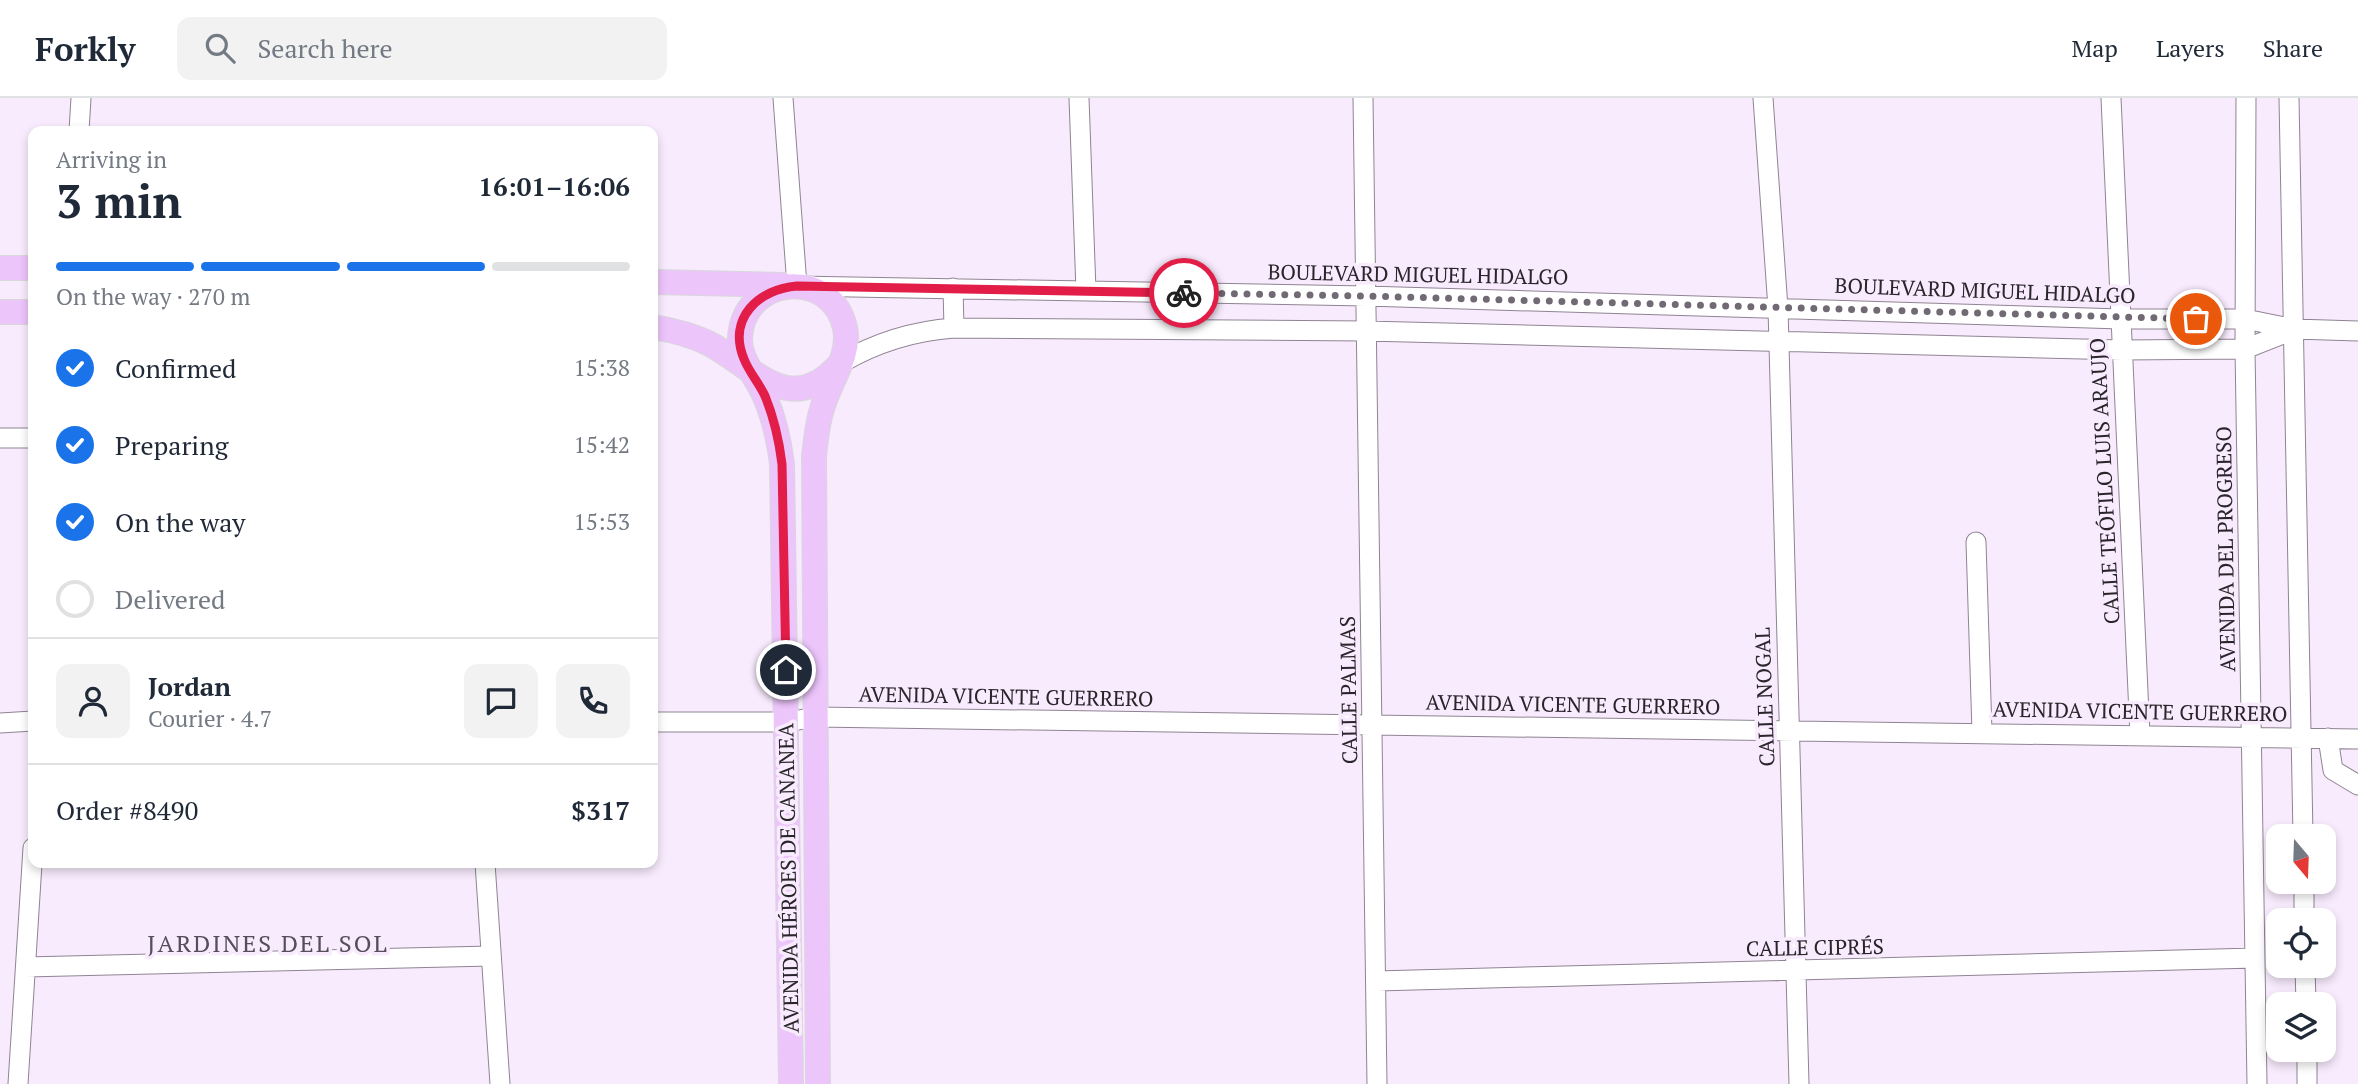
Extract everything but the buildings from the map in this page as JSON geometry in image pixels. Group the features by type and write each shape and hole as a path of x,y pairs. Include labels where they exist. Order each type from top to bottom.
{"main road":[{"path":"0,268 28,268"},
{"path":"658,282 797,286"},
{"name":"AVENIDA HÉROES DE CANANEA","path":"791,1084 782,464 773,417 744,359 740,341 742,323 750,307 763,295 779,287 797,286 814,289 829,299 840,313 846,329 846,346 822,408 814,456 818,1084"},
{"path":"0,312 28,312"},
{"path":"658,328 682,333 708,343 767,383 783,387 799,388 815,383 829,375 841,363"}],"street":[{"path":"79,126 81,98"},
{"path":"783,98 797,286"},
{"path":"1079,98 1086,291"},
{"name":"CALLE PALMAS","path":"1363,98 1377,1084"},
{"name":"CALLE NOGAL","path":"1763,98 1778,308 1798,1084"},
{"name":"CALLE TEÓFILO LUIS ARAUJO","path":"2111,98 2140,736"},
{"name":"AVENIDA DEL PROGRESO","path":"2246,98 2245,349 2257,1084"},
{"path":"2289,98 2303,824"},
{"name":"BOULEVARD MIGUEL HIDALGO","path":"797,286 1366,296 2121,319 2245,319 2294,329"},
{"path":"953,288 954,328"},
{"path":"841,363 884,341 930,330 954,328 1366,331 2122,350 2245,349 2294,329 2358,331"},
{"path":"0,438 28,438"},
{"path":"1976,542 1982,732"},
{"name":"AVENIDA VICENTE GUERRERO","path":"658,722 787,722 816,717 2358,739"},
{"path":"0,723 28,721"},
{"path":"2328,738 2333,770 2358,785"},
{"path":"18,1084 32,868"},
{"path":"485,868 500,1084"},
{"path":"26,967 491,956"},
{"name":"CALLE CIPRÉS","path":"1376,981 2255,958"},
{"path":"2307,1062 2307,1084"}],"way so far":[{"path":"1184,293 2196,319"}],"district":[{"name":"JARDINES DEL SOL","path":"268,944"}],"route":[{"path":"786,670 782,464 773,417 744,359 740,341 742,323 750,307 763,295 779,287 797,286 1184,293"}]}
